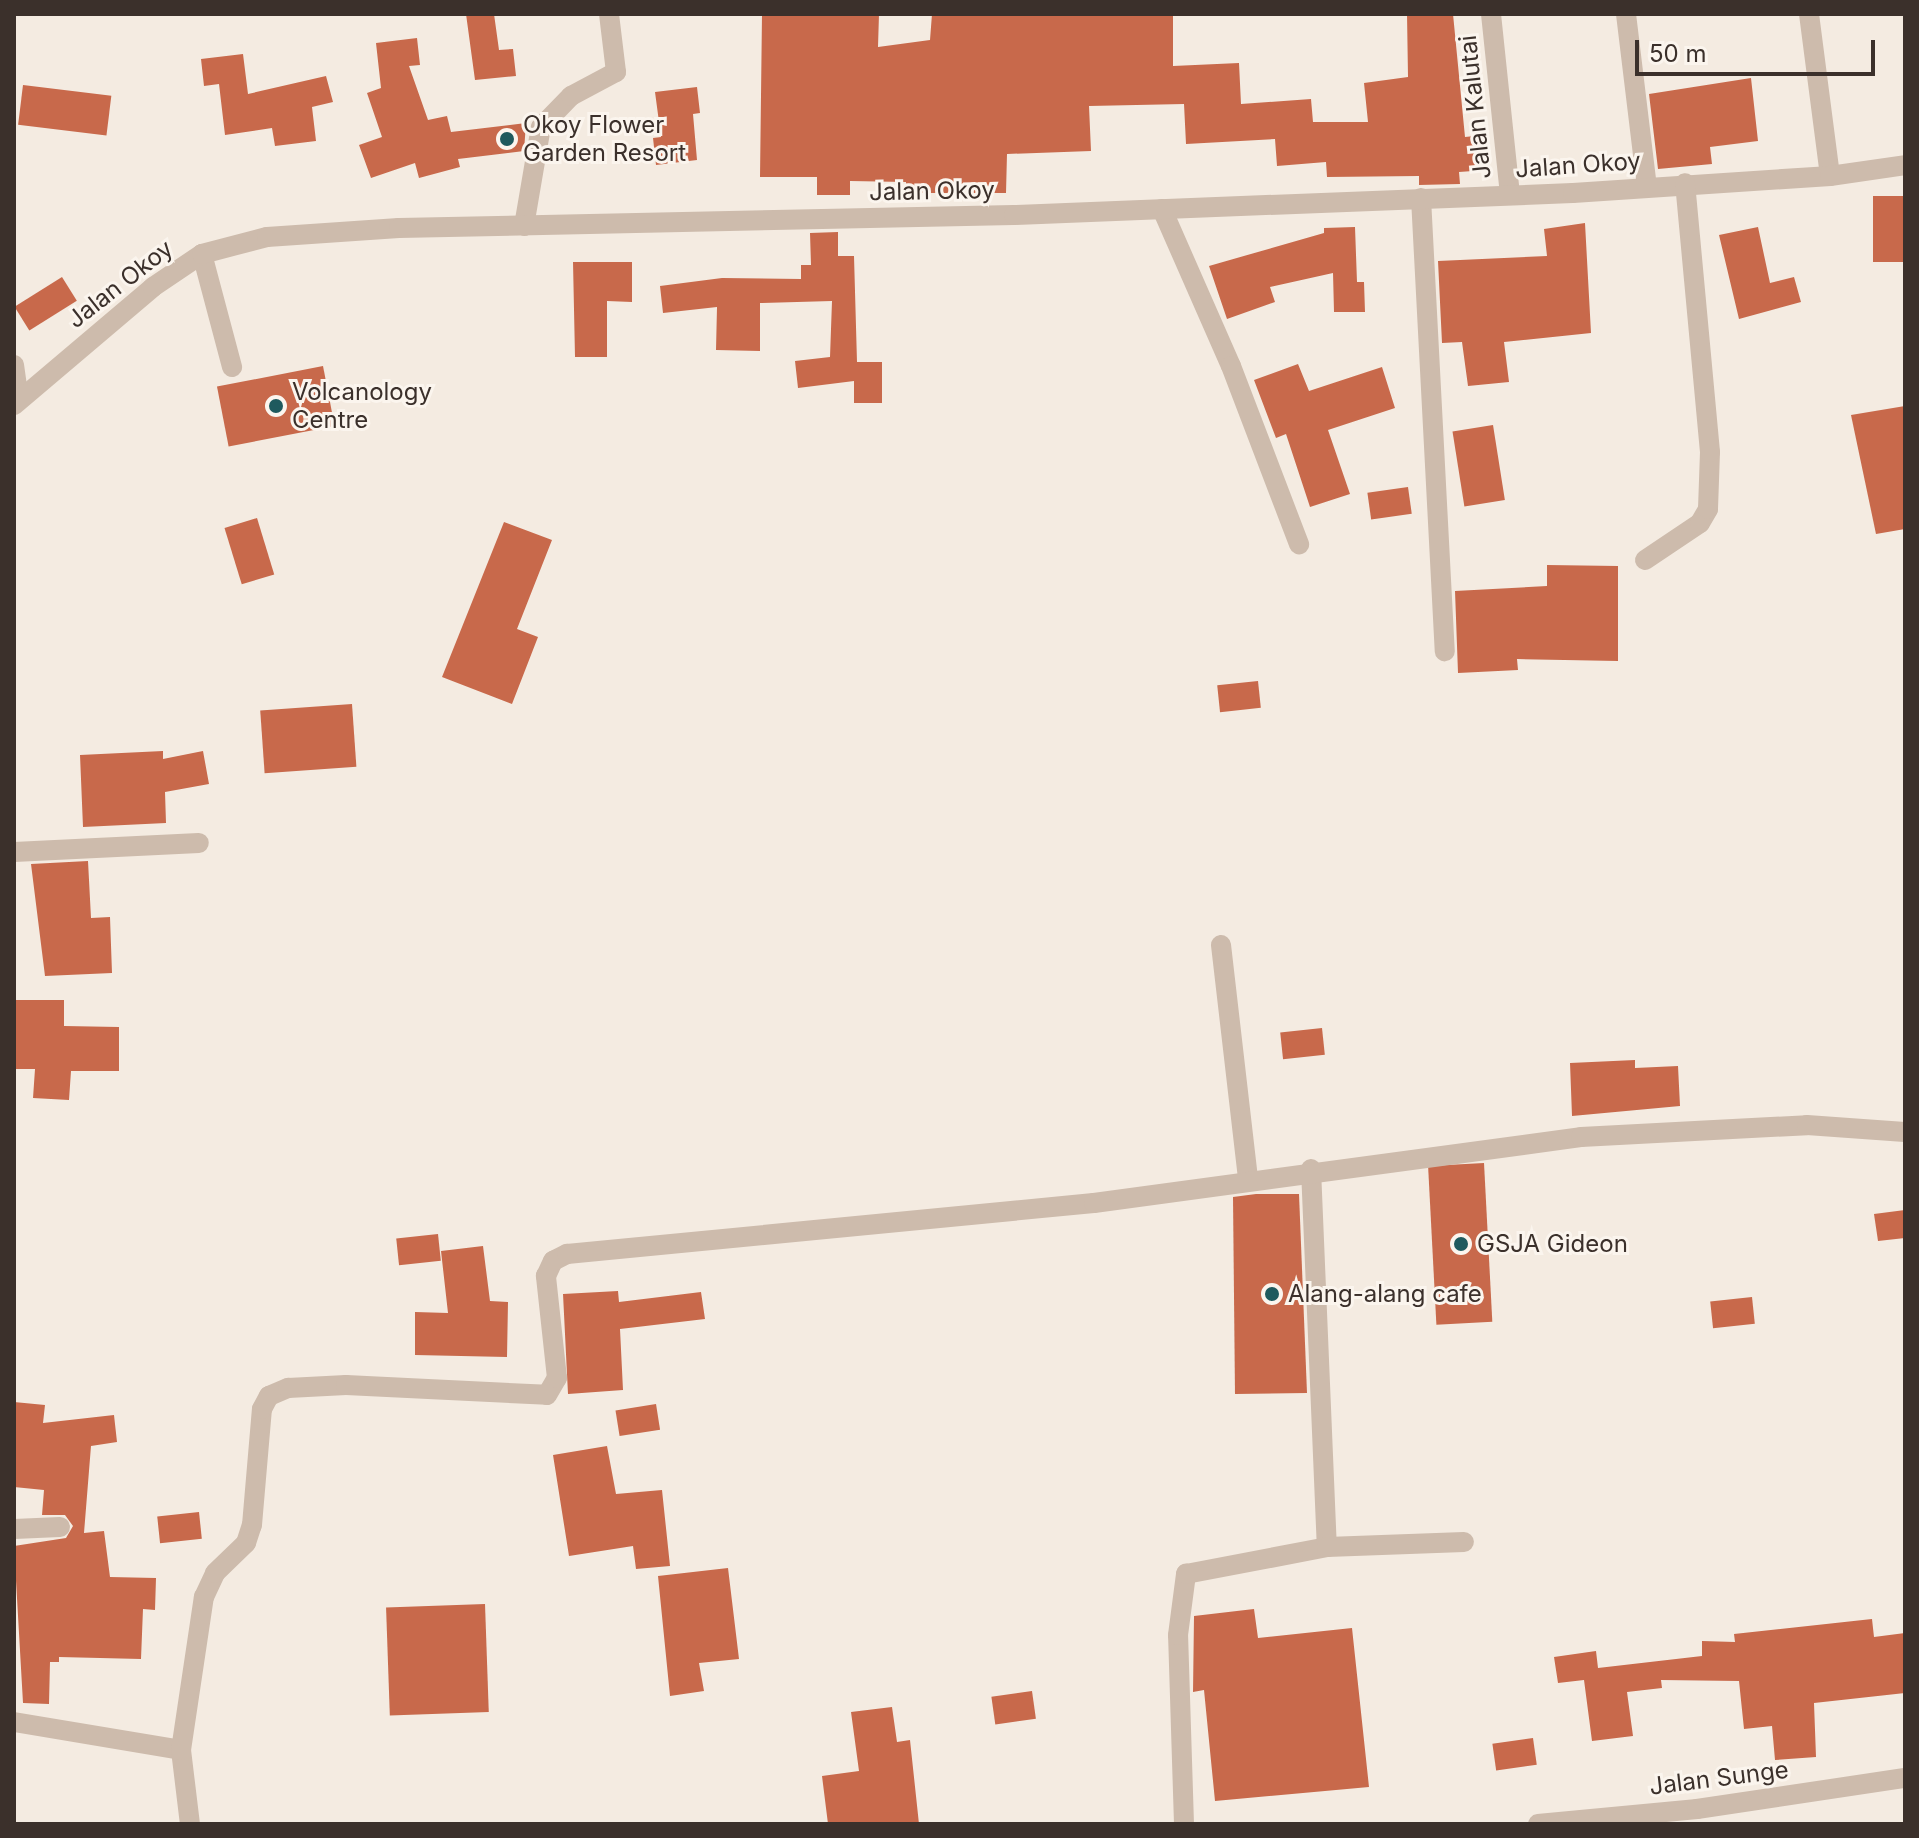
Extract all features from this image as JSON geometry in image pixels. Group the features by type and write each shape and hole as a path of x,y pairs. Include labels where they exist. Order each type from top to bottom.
{"street":[{"path":"524,226 541,127 571,96 616,72 609,14"},
{"name":"Jalan Kalutai","path":"1491,14 1510,195"},
{"path":"1626,14 1647,187"},
{"path":"1809,14 1830,176"},
{"name":"Jalan Okoy","path":"16,403 153,287 202,254 267,237 318,232 1162,209 1510,195 1830,176 1905,165"},
{"path":"1645,560 1700,523 1708,509 1710,452 1685,183"},
{"path":"1421,198 1445,651"},
{"path":"1162,209 1231,366 1299,544"},
{"path":"202,254 232,367"},
{"path":"14,365 16,403"},
{"path":"14,852 199,843"},
{"path":"1221,945 1248,1179"},
{"path":"190,1824 181,1750 204,1597 215,1573 246,1543 252,1525 262,1409 269,1396 288,1388 346,1385 547,1395 557,1378 546,1276 553,1261 567,1254 883,1227 1311,1169 1581,1137 1807,1125 1905,1132"},
{"path":"1311,1169 1327,1547"},
{"path":"14,1529 60,1527"},
{"path":"1184,1824 1178,1635 1182,1579 1191,1570 1327,1547 1464,1542"},
{"path":"14,1722 181,1750"},
{"name":"Jalan Sunge","path":"1538,1824 1697,1809 1905,1778"}],"building":[{"path":"466,14 494,14 499,50 513,49 516,76 475,80"},
{"path":"762,14 879,14 878,47 930,40 932,14 1173,14 1173,66 1239,63 1241,104 1311,99 1313,122 1368,122 1364,83 1408,77 1407,14 1453,14 1465,137 1484,135 1487,170 1459,172 1460,184 1419,185 1419,176 1327,177 1326,162 1277,166 1275,139 1186,144 1184,104 1089,106 1091,151 1007,154 1006,193 906,193 906,182 850,181 850,195 817,195 817,177 760,177"},
{"path":"417,38 420,65 409,66 428,120 447,116 451,132 526,123 524,151 458,159 460,167 419,178 415,163 371,178 359,145 382,137 367,93 381,88 376,43"},
{"path":"243,54 248,94 326,76 333,102 312,107 316,141 275,146 272,128 225,135 219,84 204,86 201,59"},
{"path":"1751,78 1758,141 1710,147 1712,164 1658,169 1649,94"},
{"path":"23,85 111,96 106,136 18,125"},
{"path":"697,87 700,113 693,114 697,160 656,165 653,138 661,137 655,92"},
{"path":"1873,196 1905,196 1905,262 1873,262"},
{"path":"1585,223 1591,333 1504,342 1509,382 1468,386 1462,342 1442,343 1438,261 1547,256 1544,229"},
{"path":"1355,227 1357,282 1364,282 1365,312 1334,312 1333,273 1270,287 1275,302 1227,319 1209,266 1324,233 1324,228"},
{"path":"1758,227 1770,283 1794,277 1801,302 1739,319 1719,235"},
{"path":"838,232 838,256 854,256 857,362 882,362 882,403 854,403 854,381 798,388 795,361 830,357 832,301 760,303 760,351 716,350 717,307 663,313 660,286 722,278 801,279 801,265 811,265 810,233"},
{"path":"573,262 632,262 632,302 607,301 607,357 575,357"},
{"path":"62,277 77,301 29,330 15,307"},
{"path":"1298,364 1309,391 1382,367 1395,408 1328,430 1350,494 1310,507 1286,434 1276,438 1254,380"},
{"name":"Volcanology Centre","path":"323,366 335,426 229,446 217,387"},
{"path":"1905,406 1905,529 1876,534 1851,415"},
{"path":"1493,425 1505,500 1464,506 1453,431"},
{"path":"1408,487 1412,514 1371,519 1367,493"},
{"path":"257,518 274,574 242,584 224,528"},
{"path":"504,522 552,540 517,629 538,637 512,704 442,677"},
{"path":"1547,565 1618,566 1618,661 1517,659 1518,670 1458,673 1455,591 1547,586"},
{"path":"1258,681 1261,708 1220,712 1217,685"},
{"path":"352,704 356,767 265,773 260,710"},
{"path":"163,751 163,759 203,751 209,784 165,792 166,823 83,827 80,755"},
{"path":"88,861 91,918 110,917 112,973 45,976 31,864"},
{"path":"14,1000 64,1000 64,1026 119,1027 119,1071 71,1071 69,1100 33,1098 35,1069 14,1069"},
{"path":"1322,1028 1325,1055 1283,1059 1280,1032"},
{"path":"1635,1060 1635,1068 1678,1066 1680,1106 1572,1116 1570,1063"},
{"name":"GSJA Gideon","path":"1484,1163 1492,1322 1436,1325 1428,1166"},
{"name":"Alang-alang cafe","path":"1299,1194 1307,1393 1235,1394 1233,1197"},
{"path":"1905,1210 1905,1238 1878,1241 1874,1214"},
{"path":"438,1234 441,1261 399,1265 396,1238"},
{"path":"483,1246 490,1301 508,1302 507,1357 415,1355 415,1312 448,1313 441,1251"},
{"path":"618,1291 619,1302 701,1292 705,1319 620,1329 623,1390 568,1394 563,1294"},
{"path":"1752,1297 1755,1324 1713,1328 1710,1301"},
{"path":"14,1402 45,1405 43,1423 114,1415 117,1442 91,1446 84,1533 104,1531 110,1577 156,1578 155,1610 143,1609 141,1659 59,1657 59,1662 50,1662 49,1704 23,1703 14,1546 66,1538 73,1526 65,1515 42,1515 44,1490 14,1487"},
{"path":"656,1404 660,1430 620,1436 616,1410"},
{"path":"607,1446 616,1494 662,1490 670,1566 636,1569 633,1546 569,1556 553,1455"},
{"path":"199,1512 202,1539 160,1543 157,1516"},
{"path":"728,1568 739,1659 699,1663 704,1691 670,1696 658,1576"},
{"path":"485,1604 489,1712 390,1715 386,1607"},
{"path":"1254,1609 1258,1638 1352,1628 1369,1787 1215,1801 1204,1690 1193,1692 1194,1616"},
{"path":"1872,1619 1874,1637 1905,1633 1905,1693 1814,1703 1816,1757 1775,1760 1772,1726 1744,1729 1739,1681 1661,1680 1662,1688 1627,1692 1633,1736 1592,1741 1584,1680 1558,1683 1554,1657 1596,1651 1598,1668 1702,1656 1702,1641 1735,1642 1734,1634"},
{"path":"1032,1691 1036,1719 995,1724 991,1697"},
{"path":"892,1707 897,1742 910,1740 919,1824 828,1824 822,1776 859,1771 851,1712"},
{"path":"1533,1738 1537,1765 1496,1770 1492,1744"}],"place":[{"name":"Okoy Flower Garden Resort","path":"507,139"},
{"name":"Volcanology Centre","path":"276,406"},
{"name":"GSJA Gideon","path":"1461,1244"},
{"name":"Alang-alang cafe","path":"1272,1294"}]}
